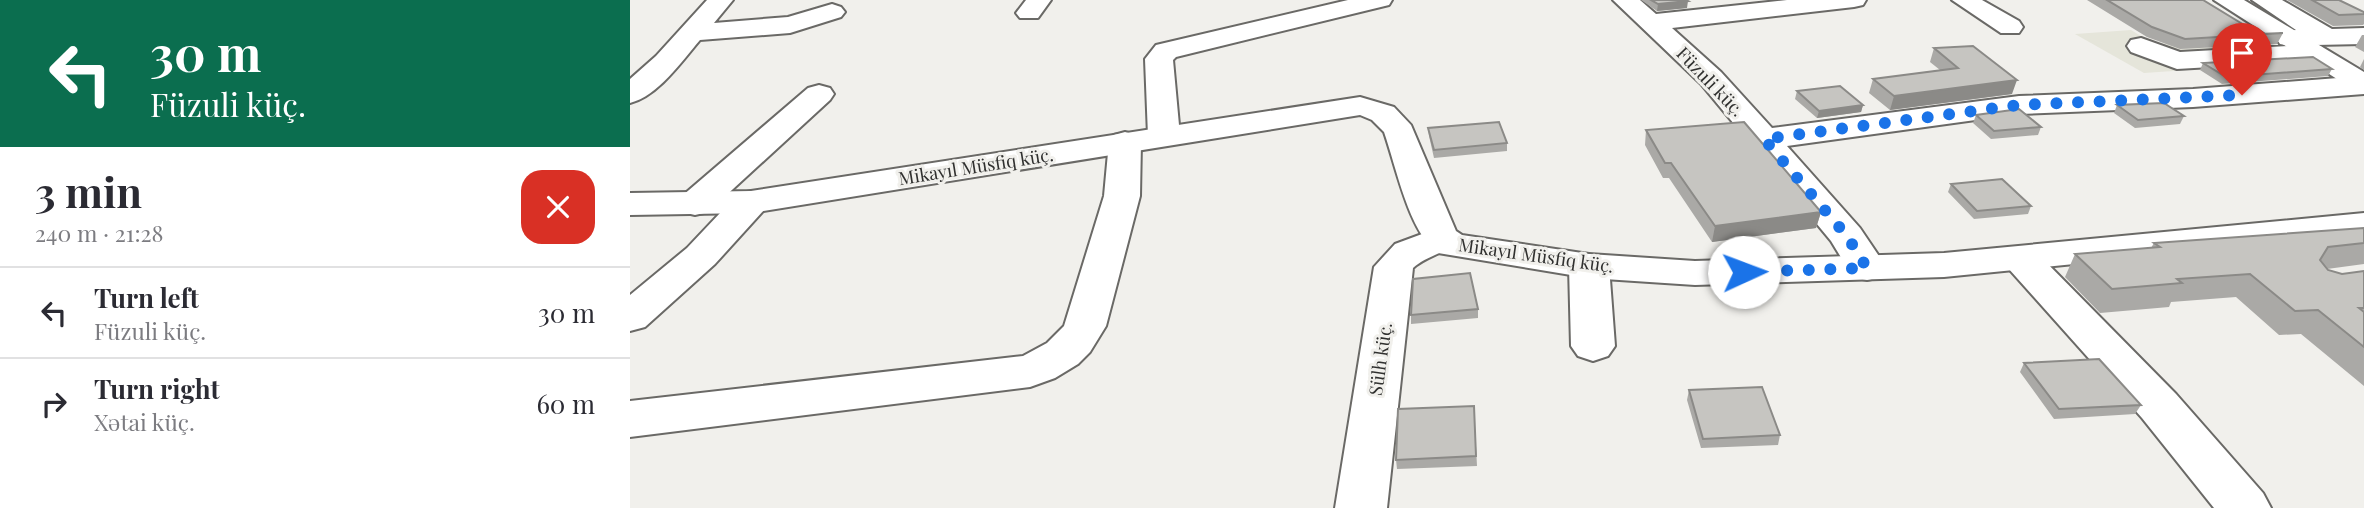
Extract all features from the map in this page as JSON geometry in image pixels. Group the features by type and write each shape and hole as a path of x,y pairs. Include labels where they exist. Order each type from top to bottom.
{"street":[{"path":"630,94 666,62 721,0"},
{"path":"630,419 1030,371 1059,359 1077,344 1085,326 1122,196 1145,139 1159,59 1166,51 1280,11 1380,0"},
{"name":"Füzuli küç.","path":"1625,0 1711,78 1847,236 1867,268"},
{"path":"1649,23 1854,0"},
{"path":"1964,0 2010,27"},
{"path":"2226,0 2313,47 2364,59"},
{"path":"2264,0 2313,47 2364,85"},
{"path":"692,33 790,25 832,12"},
{"path":"2141,46 2177,61 2313,47 2364,36"},
{"path":"1764,139 2042,103 2193,98 2364,85"},
{"path":"695,204 819,94"},
{"name":"Mikayıl Müsfiq küç.","path":"630,204 751,202 1342,107 1374,108 1386,113 1400,132 1441,238 1451,245 1469,250 1589,265 1695,273 2022,260 2364,224"},
{"path":"630,317 701,256 751,202"},
{"name":"Sülh küç.","path":"1360,508 1394,267 1400,257 1441,238"},
{"path":"2022,260 2159,406 2245,508"},
{"path":"1589,265 1593,346"}],"shaded area":[{"path":"2131,30 2154,44 2241,39 2276,58 2247,66 2144,73 2075,34"}],"building":[{"path":"1651,0 1686,0 1688,1 1658,4"},
{"path":"2107,0 2203,0 2259,34 2283,33 2185,39 2152,27"},
{"path":"2312,0 2339,0 2364,14 2339,15"},
{"path":"1973,46 2017,80 1894,96 1873,79 1958,68 1934,48"},
{"path":"2313,57 2332,69 2226,77 2203,63"},
{"path":"1840,86 1863,105 1819,111 1797,91"},
{"path":"2164,103 2184,116 2138,120 2117,105"},
{"path":"2019,109 2041,127 1994,131 1976,115"},
{"path":"1499,122 1507,143 1434,150 1428,128"},
{"path":"1744,122 1821,212 1715,226 1671,163 1665,163 1646,130"},
{"path":"2002,179 2031,206 1977,211 1951,184"},
{"path":"2364,228 2364,243 2328,247 2320,260 2328,270 2342,274 2364,271 2364,308 2359,308 2364,312 2364,347 2318,310 2295,311 2250,274 2177,279 2182,283 2112,289 2075,254 2160,247 2154,243"},
{"path":"1470,273 1478,309 1411,315 1413,279"},
{"path":"2099,359 2141,405 2059,409 2024,363"},
{"path":"1762,387 1780,435 1703,439 1689,390"},
{"path":"1474,406 1476,456 1396,460 1398,409"}],"route":[{"path":"1744,272 1867,268 1858,250 1830,214 1764,139 2019,105 2242,95"}]}
